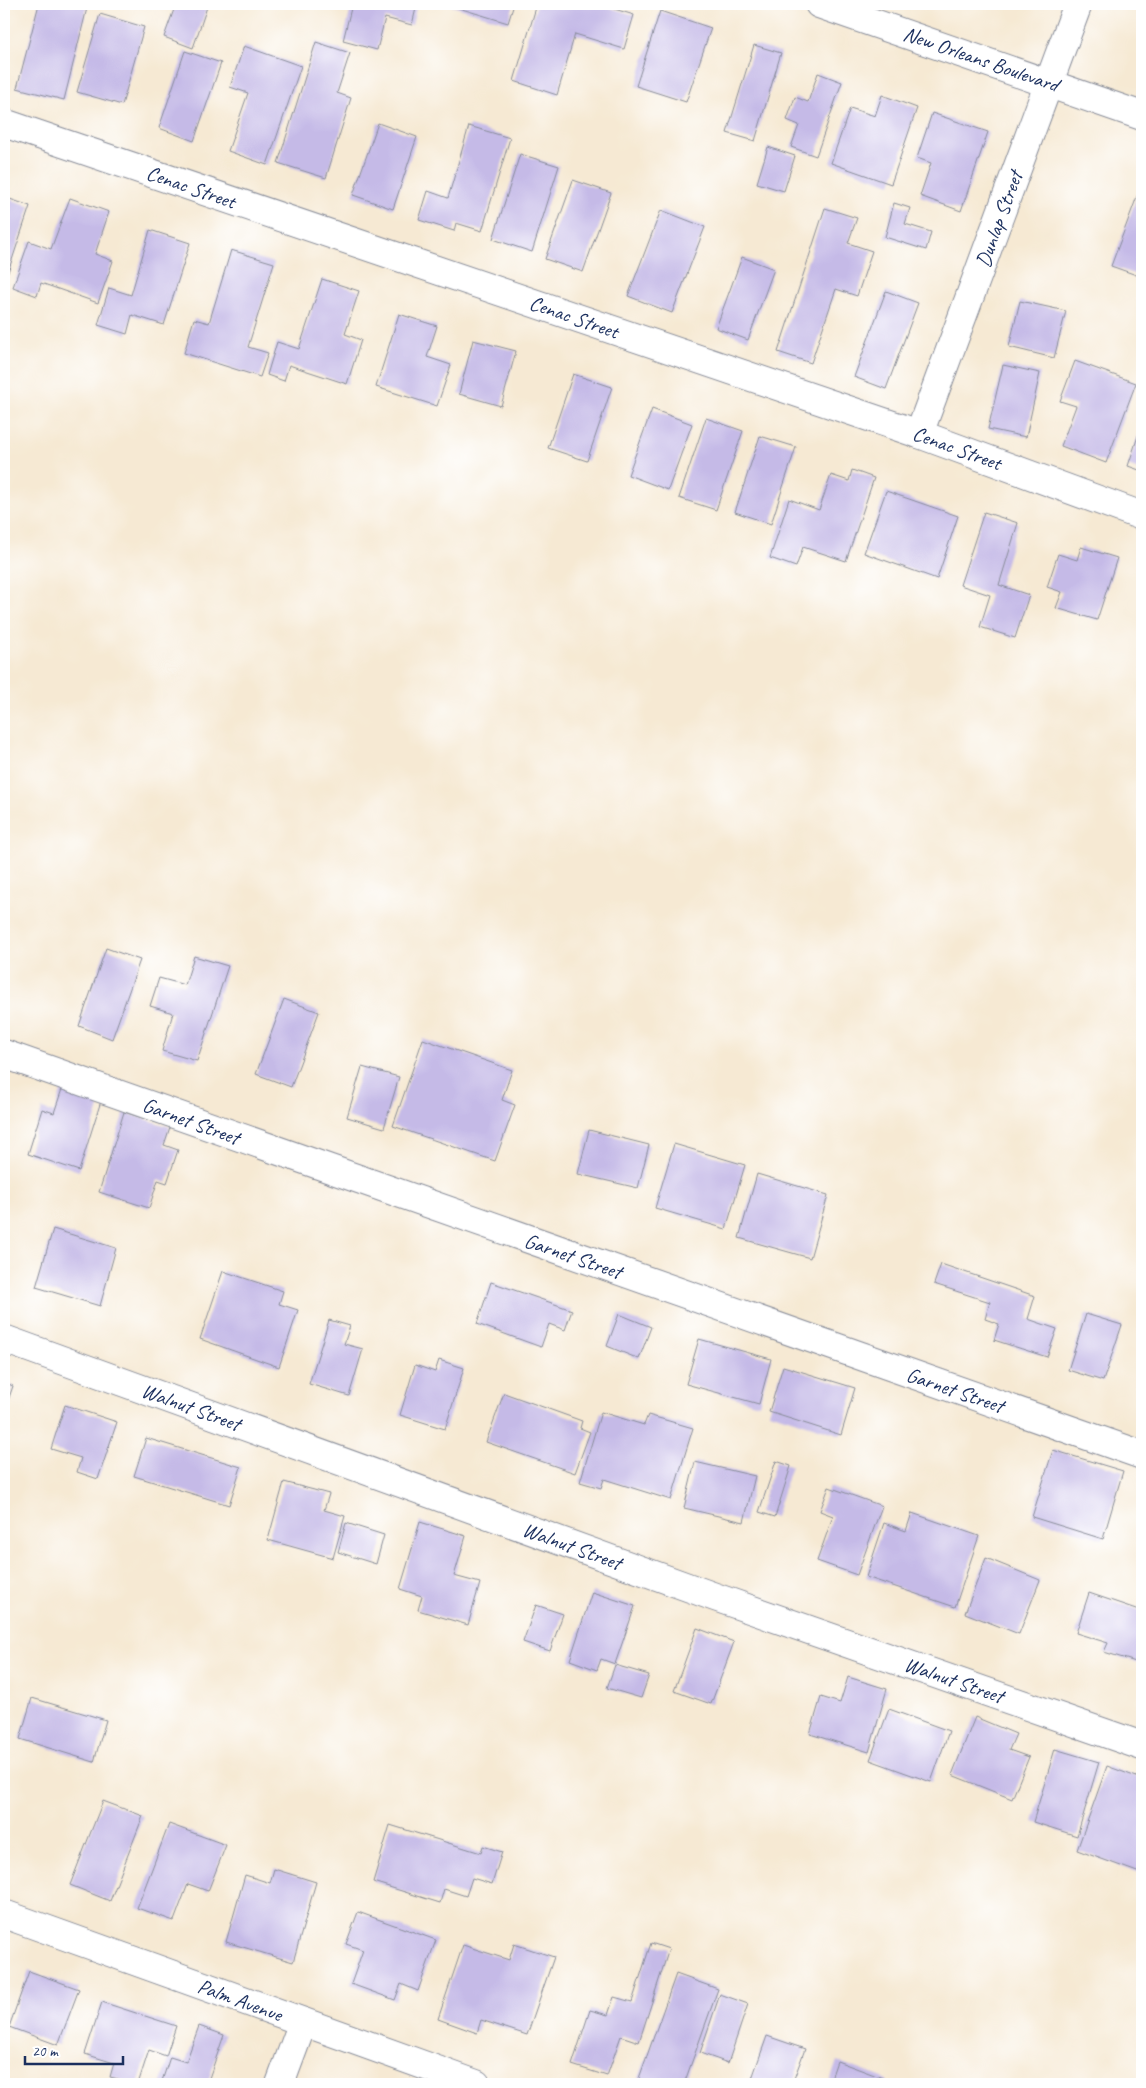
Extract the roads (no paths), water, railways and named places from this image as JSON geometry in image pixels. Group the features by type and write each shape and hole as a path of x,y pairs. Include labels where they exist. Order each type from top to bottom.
{"street":[{"name":"New Orleans Boulevard","path":"819,4 1142,116"},
{"name":"Dunlap Street","path":"919,434 1078,4"},
{"name":"Cenac Street","path":"4,123 919,434 1142,516"},
{"name":"Garnet Street","path":"4,1054 1142,1456"},
{"name":"Walnut Street","path":"4,1338 687,1587 1142,1746"},
{"name":"Palm Avenue","path":"4,1914 476,2084"},
{"path":"280,2084 303,2022"}]}
